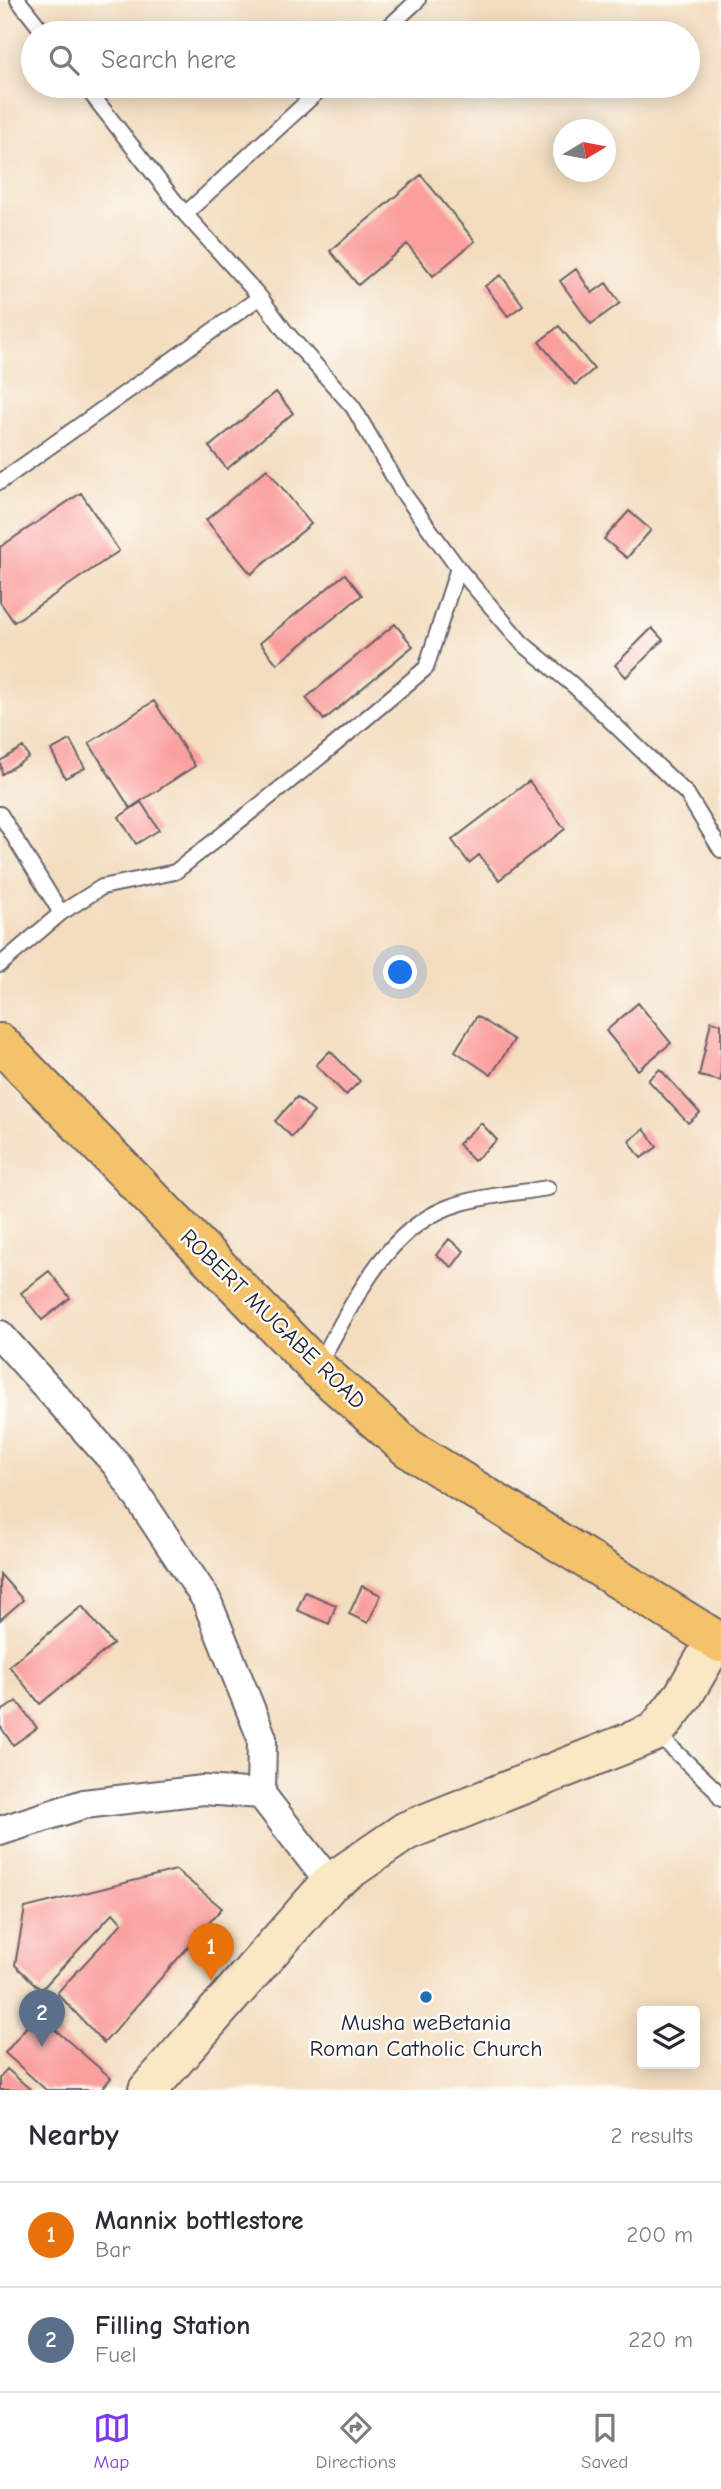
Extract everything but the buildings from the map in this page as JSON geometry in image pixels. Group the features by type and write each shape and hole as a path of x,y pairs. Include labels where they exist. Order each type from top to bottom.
{"main road":[{"name":"ROBERT MUGABE ROAD","path":"0,1043 317,1368 408,1448 719,1642"}],"street":[{"path":"0,1335 117,1465 206,1599 262,1738 261,1794 330,1883"},
{"path":"148,2090 330,1883 406,1831 655,1732 719,1642"},
{"path":"0,1831 84,1804 203,1790 261,1794"}],"lane":[{"path":"18,0 35,21"},
{"path":"395,21 418,0"},
{"path":"94,98 185,214 353,407 401,490 458,568 522,643 573,685 687,794 721,850"},
{"path":"185,214 311,98"},
{"path":"0,482 260,298"},
{"path":"0,965 61,913 102,887 176,872 426,668 458,568"},
{"path":"0,814 61,913"},
{"path":"317,1368 381,1258 416,1223 457,1204 548,1188"},
{"path":"655,1732 714,1788 721,1799"}],"place":[{"name":"Mannix bottlestore","path":"211,1981"},
{"name":"Musha weBetania Roman Catholic Church","path":"426,1997"},
{"name":"Filling Station","path":"42,2047"}]}
